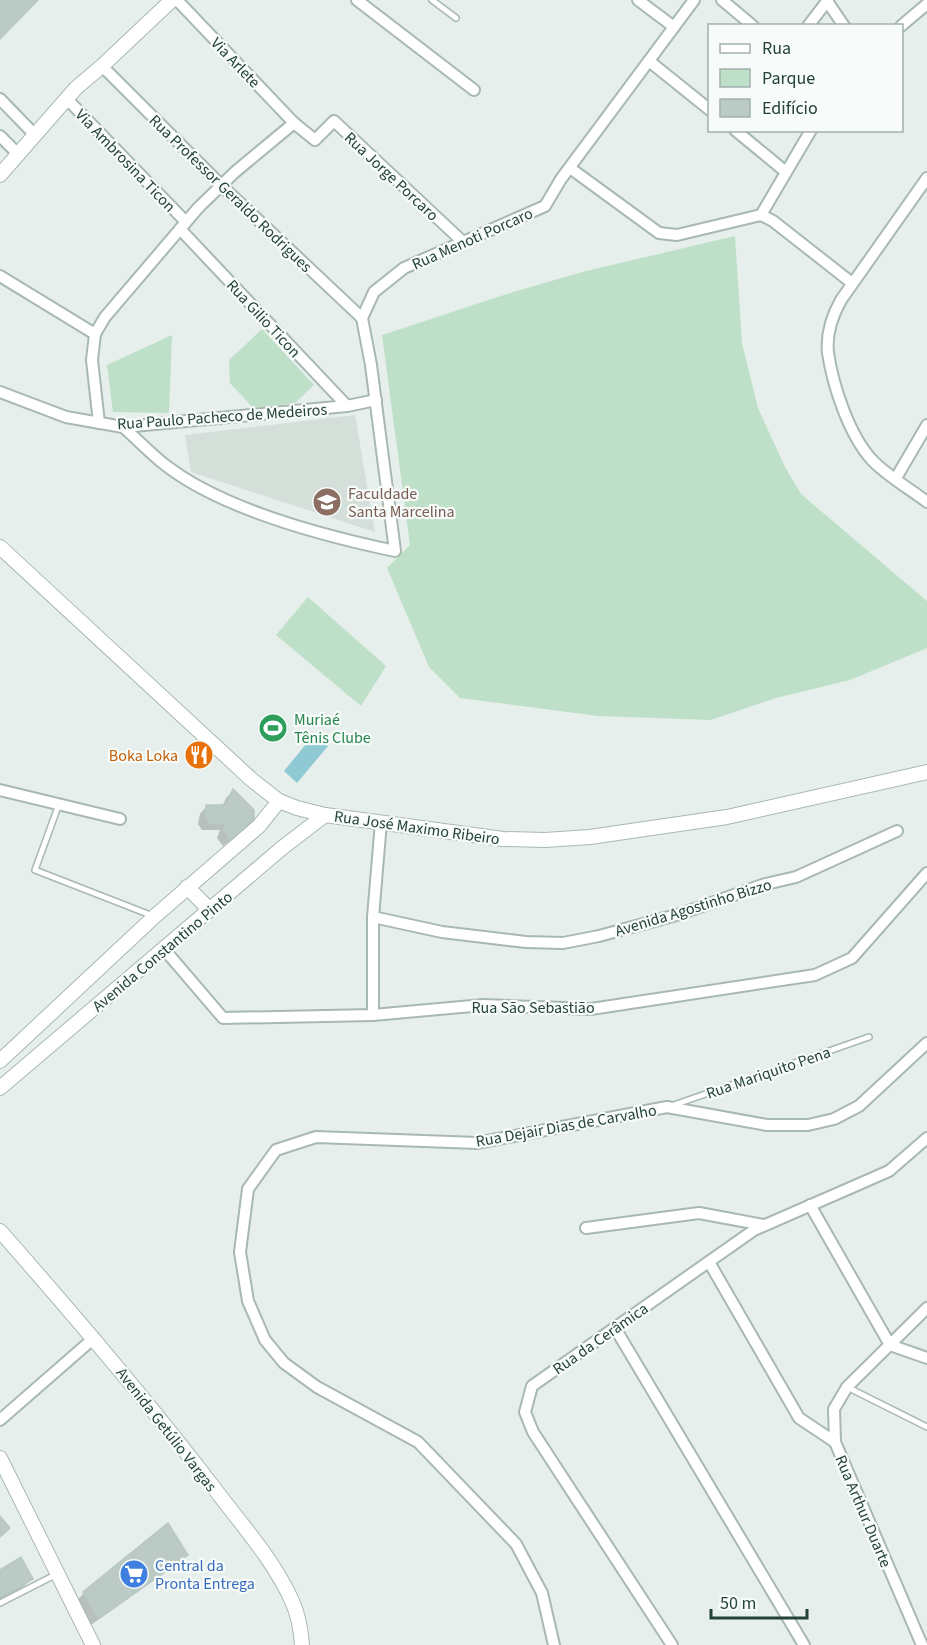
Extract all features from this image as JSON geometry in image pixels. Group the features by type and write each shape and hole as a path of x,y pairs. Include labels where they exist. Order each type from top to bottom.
{"street":[{"path":"0,175 66,98 172,0"},
{"name":"Via Arlete","path":"177,0 294,123"},
{"path":"357,0 474,90"},
{"path":"638,0 674,27"},
{"name":"Rua Menoti Porcaro","path":"362,318 374,292 404,268 545,206 570,168 694,0"},
{"path":"722,0 751,24"},
{"path":"809,24 827,0 843,24"},
{"path":"903,24 927,4"},
{"path":"649,61 708,108"},
{"name":"Rua Professor Geraldo Rodrigues","path":"102,66 222,186 362,318"},
{"name":"Via Ambrosina Ticon","path":"66,98 183,226"},
{"path":"0,99 35,135"},
{"name":"Rua Jorge Porcaro","path":"294,123 315,140 334,122 463,242"},
{"path":"99,423 92,360 95,334 105,317 183,226 235,172 294,123"},
{"path":"737,132 786,172"},
{"path":"761,215 810,132"},
{"path":"0,136 18,154"},
{"path":"570,168 659,233 676,235 761,215 773,221 852,283"},
{"path":"927,178 852,283 831,318 828,351 838,392 853,434 872,460 927,502"},
{"name":"Rua Gilio Ticon","path":"183,226 347,406"},
{"path":"0,276 95,334"},
{"path":"123,427 165,465 206,490 265,516 362,544 395,551 376,400 362,318"},
{"name":"Rua Paulo Pacheco de Medeiros","path":"0,392 66,417 123,427 347,406 376,400"},
{"path":"896,478 927,425"},
{"name":"Rua José Maximo Ribeiro","path":"0,547 252,780 279,801 325,815 503,839 545,840 590,837 728,817 927,772"},
{"path":"0,790 120,819"},
{"name":"Avenida Constantino Pinto","path":"0,1061 155,916 259,826 279,801"},
{"name":"Avenida Constantino Pinto","path":"0,1088 282,848 325,815"},
{"path":"373,1015 373,917 381,822"},
{"name":"Avenida Agostinho Bizzo","path":"373,917 442,932 526,942 563,943 599,936 680,914 762,885 796,877 897,831"},
{"name":"Rua São Sebastião","path":"164,949 223,1018 373,1015 483,1005 591,1009 815,975 852,958 927,873"},
{"path":"187,887 210,910"},
{"name":"Rua Dejair Dias de Carvalho","path":"554,1645 542,1593 516,1544 418,1442 317,1387 284,1363 265,1340 248,1301 240,1252 248,1189 276,1150 316,1137 477,1143 667,1107 767,1125 808,1125 834,1119 859,1106 927,1043"},
{"name":"Rua da Cerâmica","path":"672,1645 533,1432 525,1412 532,1386 754,1230 889,1171 927,1138"},
{"path":"810,1205 890,1345 927,1358"},
{"path":"586,1228 699,1213 764,1225"},
{"name":"Avenida Getúlio Vargas","path":"0,1231 94,1338 172,1433 276,1570 293,1602 302,1632 302,1645"},
{"path":"709,1262 799,1418 836,1442"},
{"path":"836,1442 834,1409 847,1387 927,1308"},
{"path":"615,1328 804,1645"},
{"path":"0,1420 94,1338"},
{"name":"Rua Arthur Duarte","path":"836,1442 921,1645"},
{"path":"0,1458 93,1645"}],"lane":[{"path":"432,0 456,18"},
{"path":"59,804 35,870 155,916"},
{"name":"Rua Mariquito Pena","path":"667,1107 869,1037"},
{"path":"847,1387 927,1427"},
{"path":"0,1603 59,1573"}],"shaded area":[{"name":"Faculdade Santa Marcelina","path":"355,415 375,532 191,472 185,435"}],"green space":[{"path":"735,236 742,343 758,408 785,467 801,494 927,601 927,648 850,680 776,698 711,720 598,716 460,698 429,667 387,568 410,545 382,335 513,292 586,271"},
{"path":"262,329 314,385 295,403 253,408 230,383 229,360"},
{"path":"172,335 169,413 113,412 107,365"},
{"path":"308,597 386,666 361,706 276,635"}],"water":[{"path":"315,733 328,746 297,783 284,771"}],"building":[{"path":"0,0 38,0 0,39"},
{"path":"233,789 254,810 254,822 230,840 223,830 226,824 210,824 205,816 206,805 225,805"},
{"path":"0,1516 10,1528 0,1537"},
{"name":"Central da Pronta Entrega","path":"168,1523 188,1555 98,1619 83,1592"},
{"path":"21,1557 33,1579 0,1598 0,1570"}],"place":[{"name":"Faculdade Santa Marcelina","path":"327,502"},
{"name":"Muriaé Tênis Clube","path":"273,728"},
{"name":"Boka Loka","path":"199,755"},
{"name":"Central da Pronta Entrega","path":"134,1574"}]}
